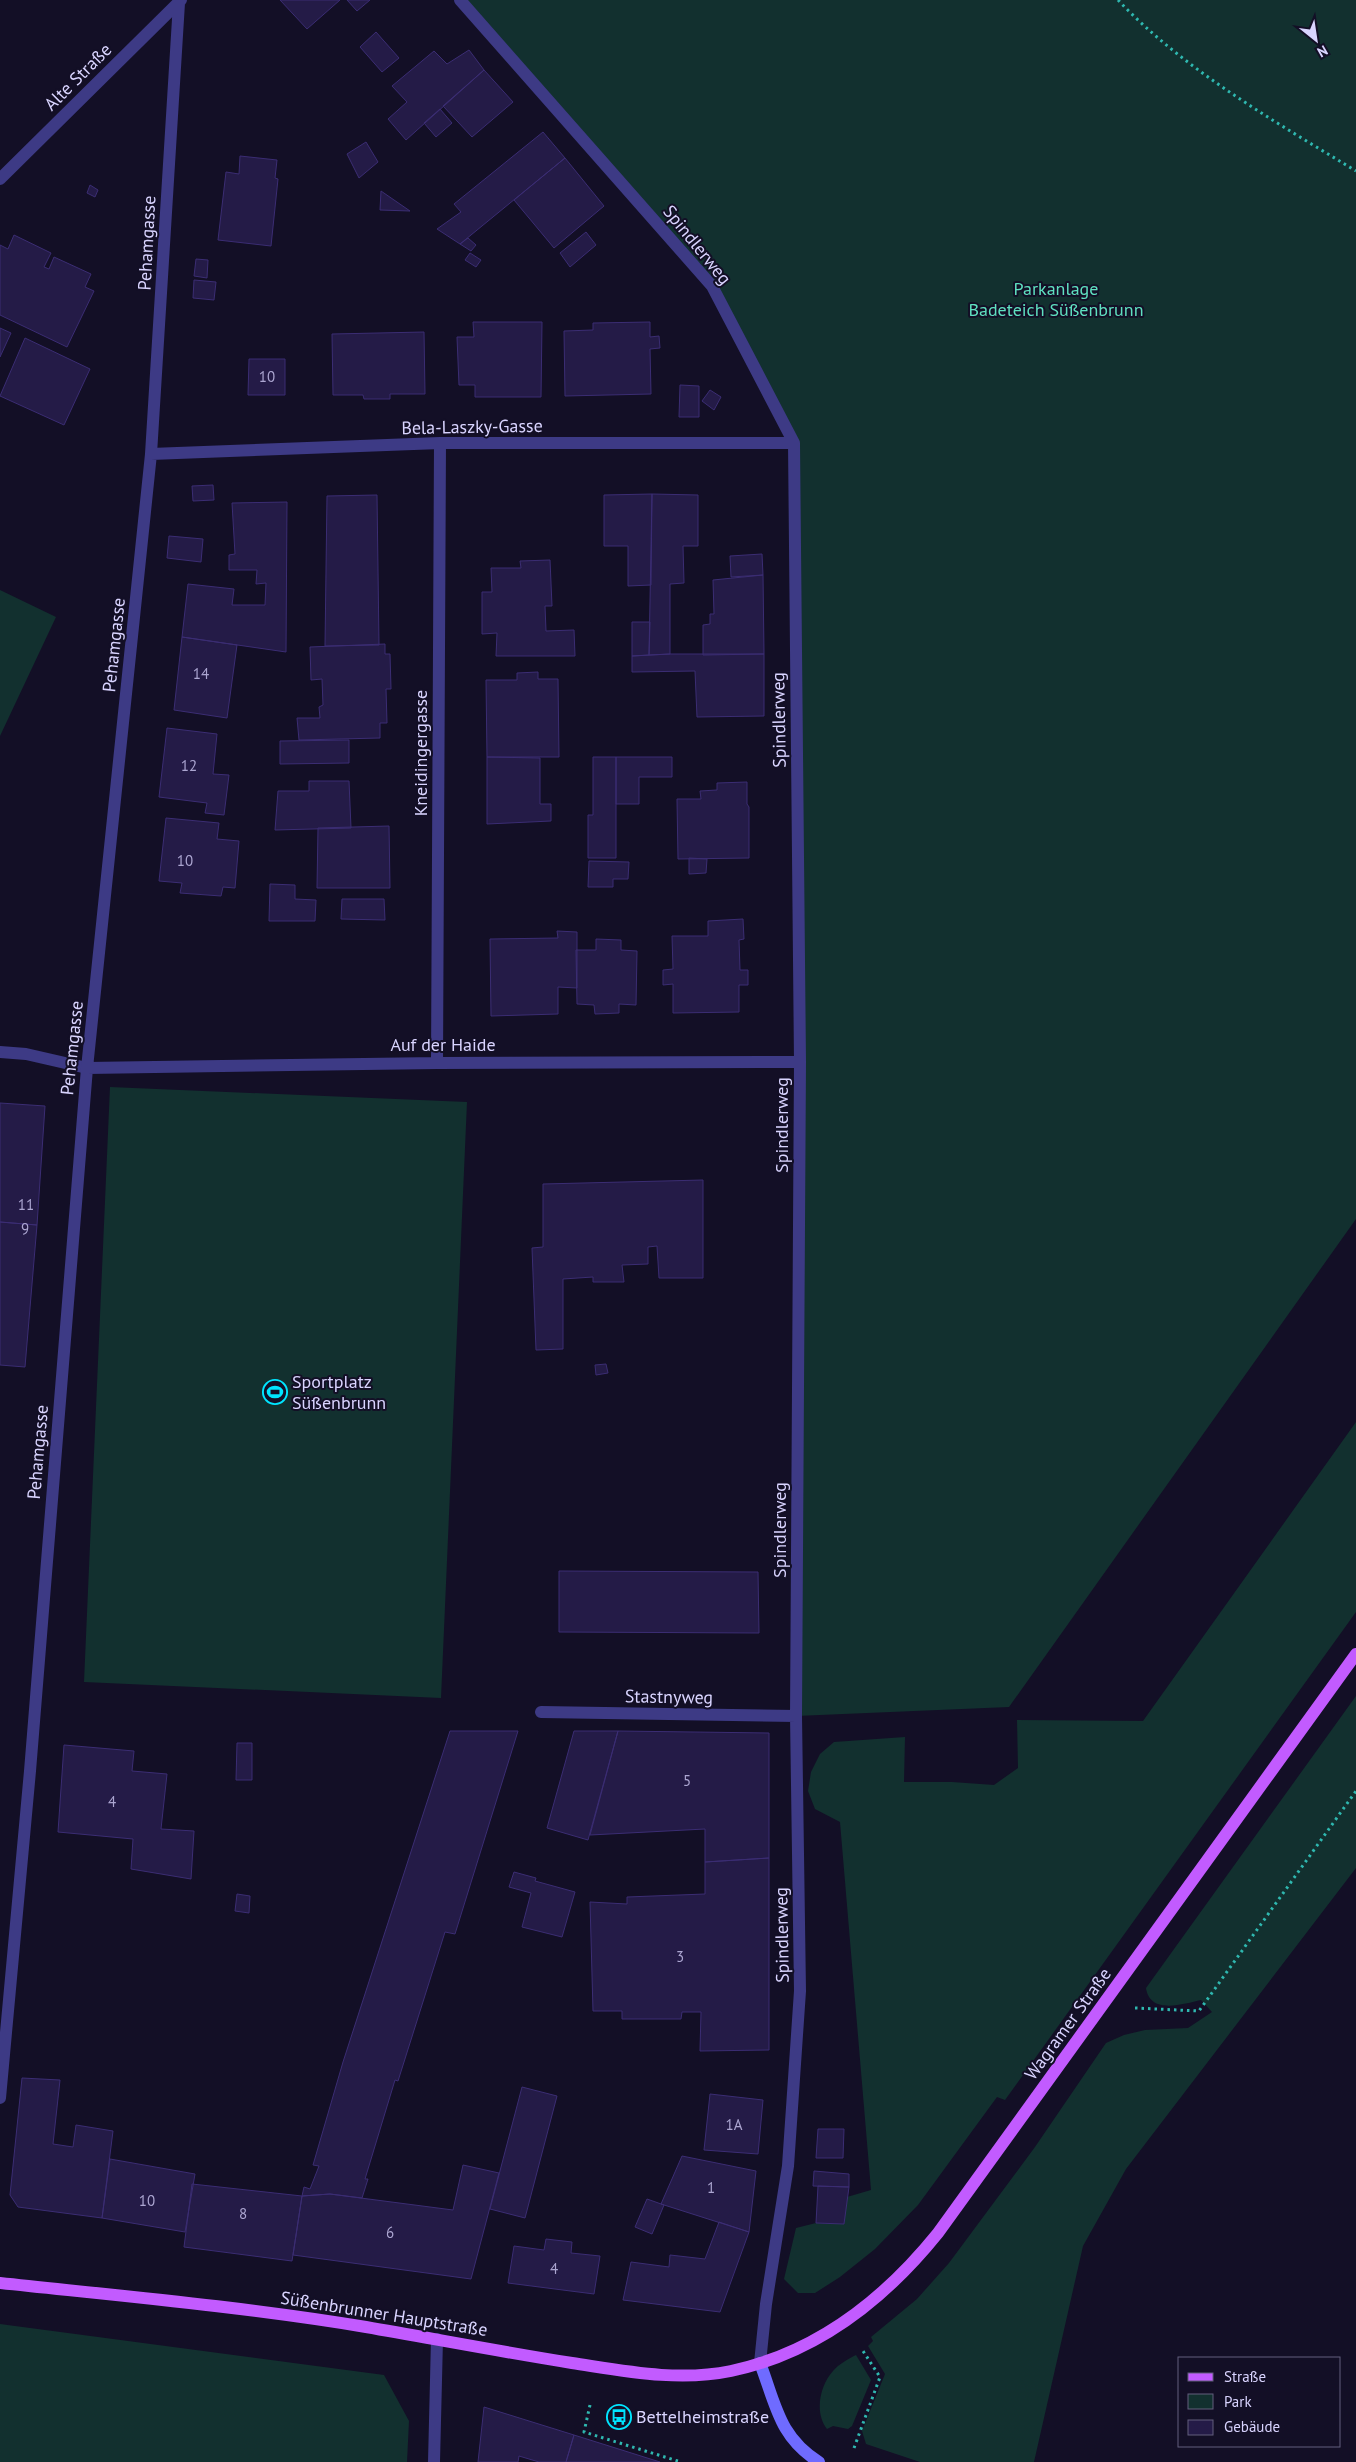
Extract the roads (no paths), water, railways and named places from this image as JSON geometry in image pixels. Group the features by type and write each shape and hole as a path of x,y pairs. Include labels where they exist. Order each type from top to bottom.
{"main road":[{"name":"Wagramer Straße","path":"760,2363 786,2354 832,2330 856,2314 898,2279 938,2233 1356,1654"},
{"name":"Süßenbrunner Hauptstraße","path":"0,2283 256,2310 562,2361 681,2377 729,2371 760,2363"}],"street":[{"name":"Spindlerweg","path":"460,0 712,286 794,443 800,1062 796,1716 800,1991 788,2166 766,2304 760,2363"},
{"name":"Alte Straße","path":"0,179 180,1"},
{"name":"Pehamgasse","path":"0,2098 31,1761 87,1068 151,454 180,1"},
{"name":"Bela-Laszky-Gasse","path":"151,454 440,443 794,443"},
{"name":"Kneidingergasse","path":"437,1062 440,443"},
{"name":"Auf der Haide","path":"0,1052 26,1054 87,1068 437,1062 800,1062"},
{"name":"Stastnyweg","path":"541,1712 796,1716"},
{"path":"434,2462 437,2339"},
{"path":"760,2363 786,2432 803,2452 820,2462"}],"place":[{"name":"Sportplatz Süßenbrunn","path":"275,1392"},
{"name":"Bettelheimstraße","path":"619,2417"}],"park label":[{"name":"Parkanlage Badeteich Süßenbrunn","path":"1056,299"}]}
